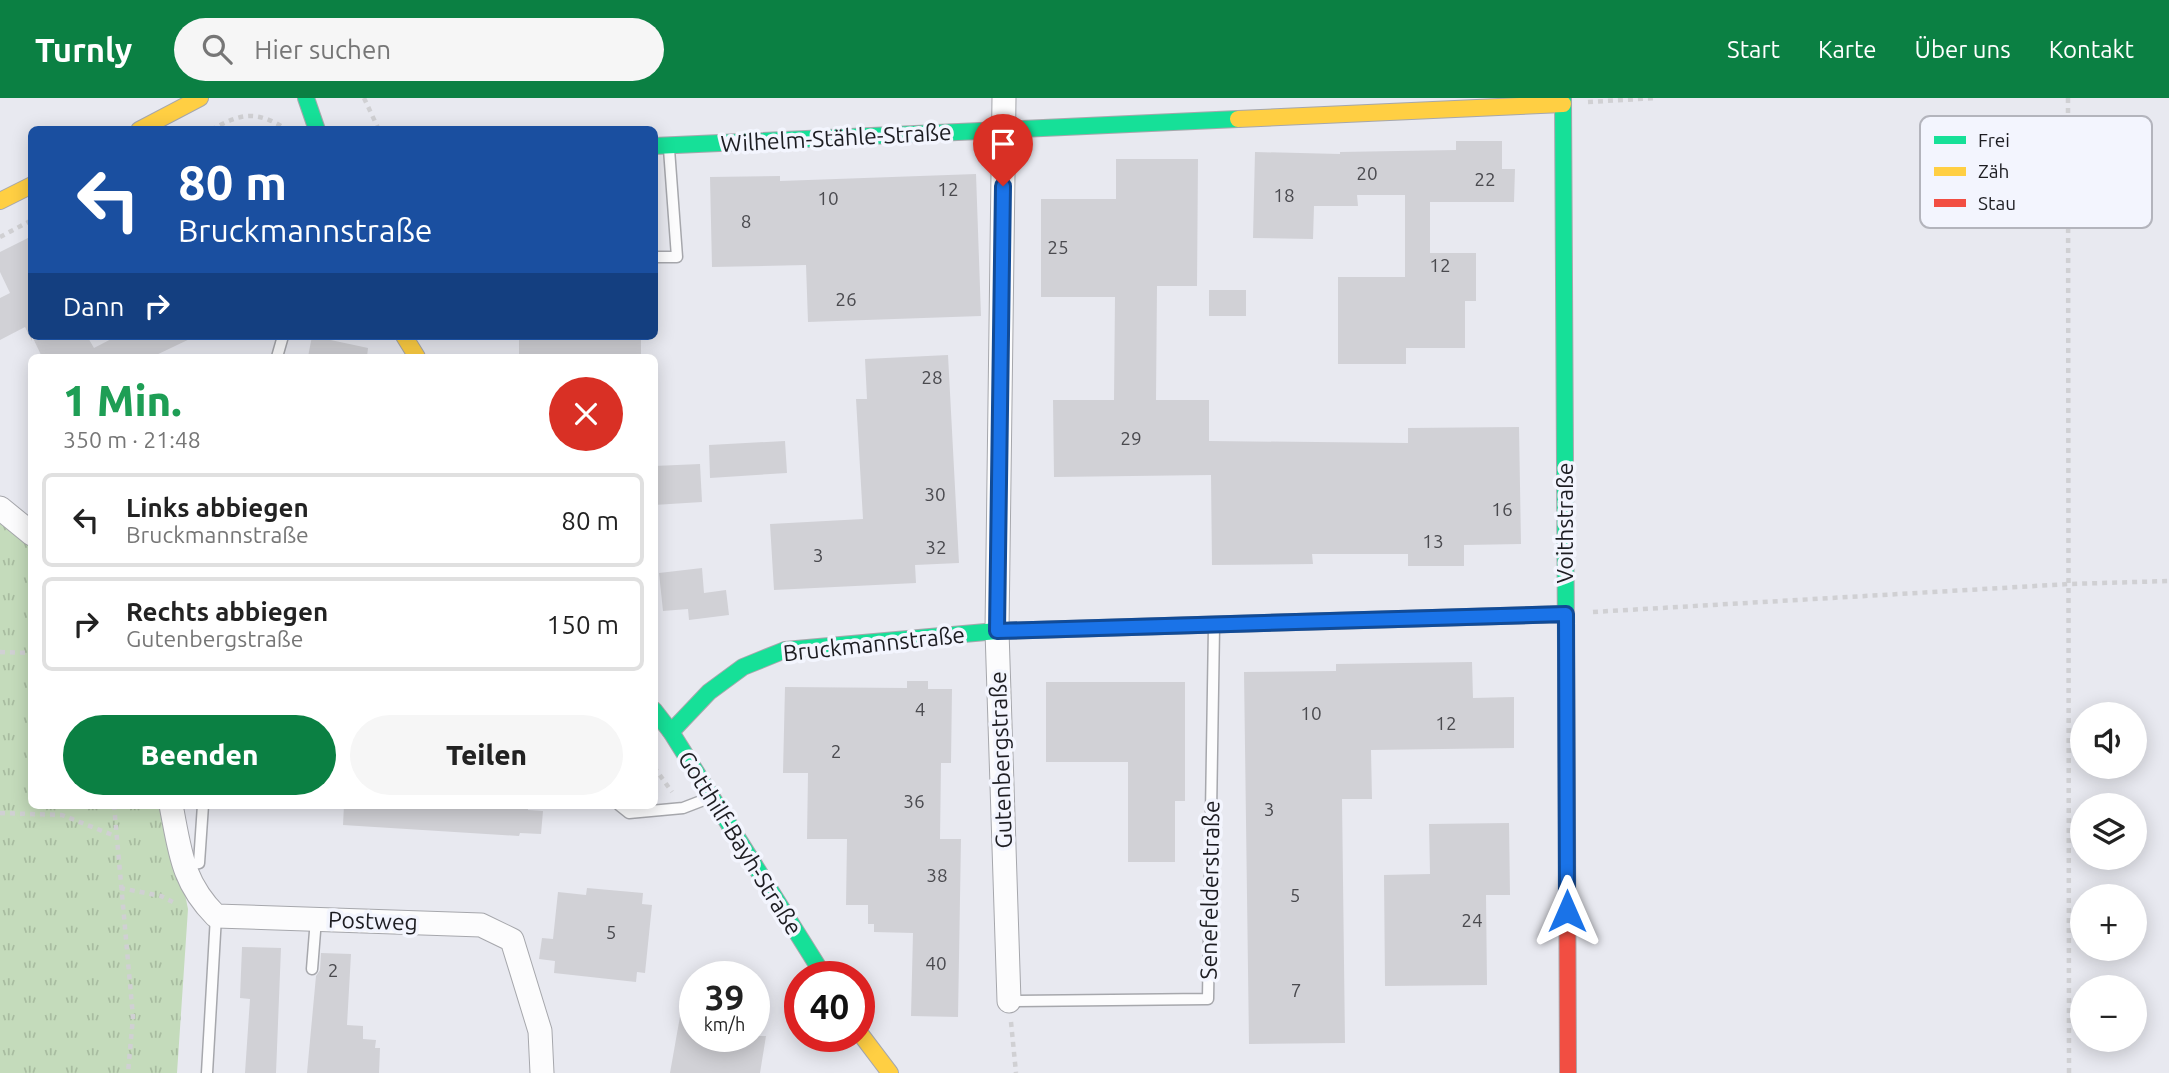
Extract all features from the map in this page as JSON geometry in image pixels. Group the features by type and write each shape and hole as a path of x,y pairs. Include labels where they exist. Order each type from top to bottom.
{"street":[{"path":"147,126 200,98"},
{"path":"306,98 316,126"},
{"name":"Gutenbergstraße","path":"1004,98 997,631 1010,1001"},
{"name":"Wilhelm-Stähle-Straße","path":"662,146 1563,101"},
{"name":"Voithstraße","path":"1563,101 1568,1073"},
{"path":"0,201 28,186"},
{"path":"0,508 28,531"},
{"name":"Bruckmannstraße","path":"671,732 709,692 743,667 785,650 997,631 1566,614"},
{"name":"Gotthilf-Bayh-Straße","path":"658,715 815,961"},
{"path":"172,809 183,866 199,900 216,916"},
{"name":"Postweg","path":"216,916 481,925 512,940 540,1031 542,1073"},
{"path":"874,1052 890,1073"}],"lane":[{"path":"658,257 677,257 662,146"},
{"name":"Senefelderstraße","path":"1010,1001 1208,999 1214,623"},
{"path":"624,809 629,813 683,808 711,797"},
{"path":"183,866 199,863 203,809"},
{"path":"207,1073 216,916"},
{"path":"312,969 316,919"}],"path":[{"path":"364,98 377,126"},
{"path":"1563,101 1657,98"},
{"path":"2068,98 2068,116"},
{"path":"221,126 250,114 265,117 280,126"},
{"path":"0,237 28,222"},
{"path":"2068,228 2069,1073"},
{"path":"1566,614 2069,584 2169,581"},
{"path":"0,652 28,653"},
{"path":"114,809 133,1017 128,1073"},
{"path":"0,813 62,815 115,836"},
{"path":"120,888 161,896 191,911 216,916"},
{"path":"1010,1001 1016,1073"}],"green space":[{"path":"0,520 28,542 28,809 168,809 188,909 177,1073 0,1073"}],"building":[{"path":"1456,141 1502,141 1502,169 1515,169 1514,202 1430,202 1430,253 1476,253 1476,301 1465,301 1465,348 1406,348 1406,364 1338,364 1338,277 1405,277 1405,195 1357,195 1358,206 1314,206 1313,239 1253,238 1255,152 1340,154 1456,150"},
{"path":"1116,159 1198,159 1197,286 1157,286 1156,400 1209,400 1209,441 1408,443 1408,428 1519,427 1521,544 1464,545 1464,566 1408,566 1408,554 1312,554 1313,564 1212,565 1211,475 1054,477 1053,400 1114,400 1115,297 1041,297 1041,199 1116,199"},
{"path":"976,174 981,316 808,322 806,265 712,267 710,177 780,176 780,181"},
{"path":"28,238 28,333 25,327 0,340 0,298 10,293 0,272 0,252"},
{"path":"1209,290 1246,290 1246,316 1209,316"},
{"path":"34,340 89,340 94,348 109,340 188,340 158,354 41,354"},
{"path":"311,340 331,340 368,348 367,354 309,354"},
{"path":"519,340 641,340 641,354 519,354"},
{"path":"948,355 959,563 915,565 916,583 774,590 770,524 863,519 856,399 867,399 865,359"},
{"path":"785,441 787,473 710,478 709,445"},
{"path":"700,464 702,502 658,505 658,466"},
{"path":"702,568 704,593 726,590 729,615 689,620 688,609 663,611 659,573"},
{"path":"1472,662 1473,698 1514,697 1514,748 1371,750 1372,799 1342,799 1345,1043 1249,1044 1244,672 1336,671 1336,664"},
{"path":"907,681 928,681 928,689 952,689 951,763 941,763 940,839 961,839 958,1017 911,1016 913,933 874,932 874,924 868,924 868,905 846,905 847,839 807,839 808,773 783,773 785,687 907,688"},
{"path":"1046,682 1185,682 1185,801 1175,801 1175,862 1128,862 1128,762 1046,762"},
{"path":"344,809 543,811 541,834 520,833 519,836 343,825"},
{"path":"1509,823 1510,895 1486,895 1487,985 1385,986 1384,875 1430,874 1429,824"},
{"path":"587,888 643,893 642,904 652,905 645,973 637,972 636,982 554,973 555,961 539,959 542,938 553,939 558,892 586,895"},
{"path":"242,947 281,948 276,1073 245,1073 250,999 240,998"},
{"path":"321,953 351,954 347,1025 363,1026 363,1039 376,1040 375,1048 380,1048 379,1073 307,1073 316,976 320,970"},
{"path":"679,1022 679,1052 763,1052 760,1073 670,1073"}],"traffic: fast":[{"path":"306,98 316,126"},
{"path":"1563,98 1567,830"},
{"path":"658,146 1238,119"},
{"path":"671,732 709,692 743,667 785,650 997,631 1365,620"},
{"path":"658,715 815,961"}],"traffic: slow":[{"path":"147,126 200,98"},
{"path":"1238,119 1563,104"},
{"path":"0,201 28,187"},
{"path":"406,340 415,354"},
{"path":"1365,620 1566,614"},
{"path":"874,1052 890,1073"}],"traffic: jam":[{"path":"1567,830 1568,1073"}],"route":[{"path":"1003,186 997,631 1566,614 1567,911"}]}
